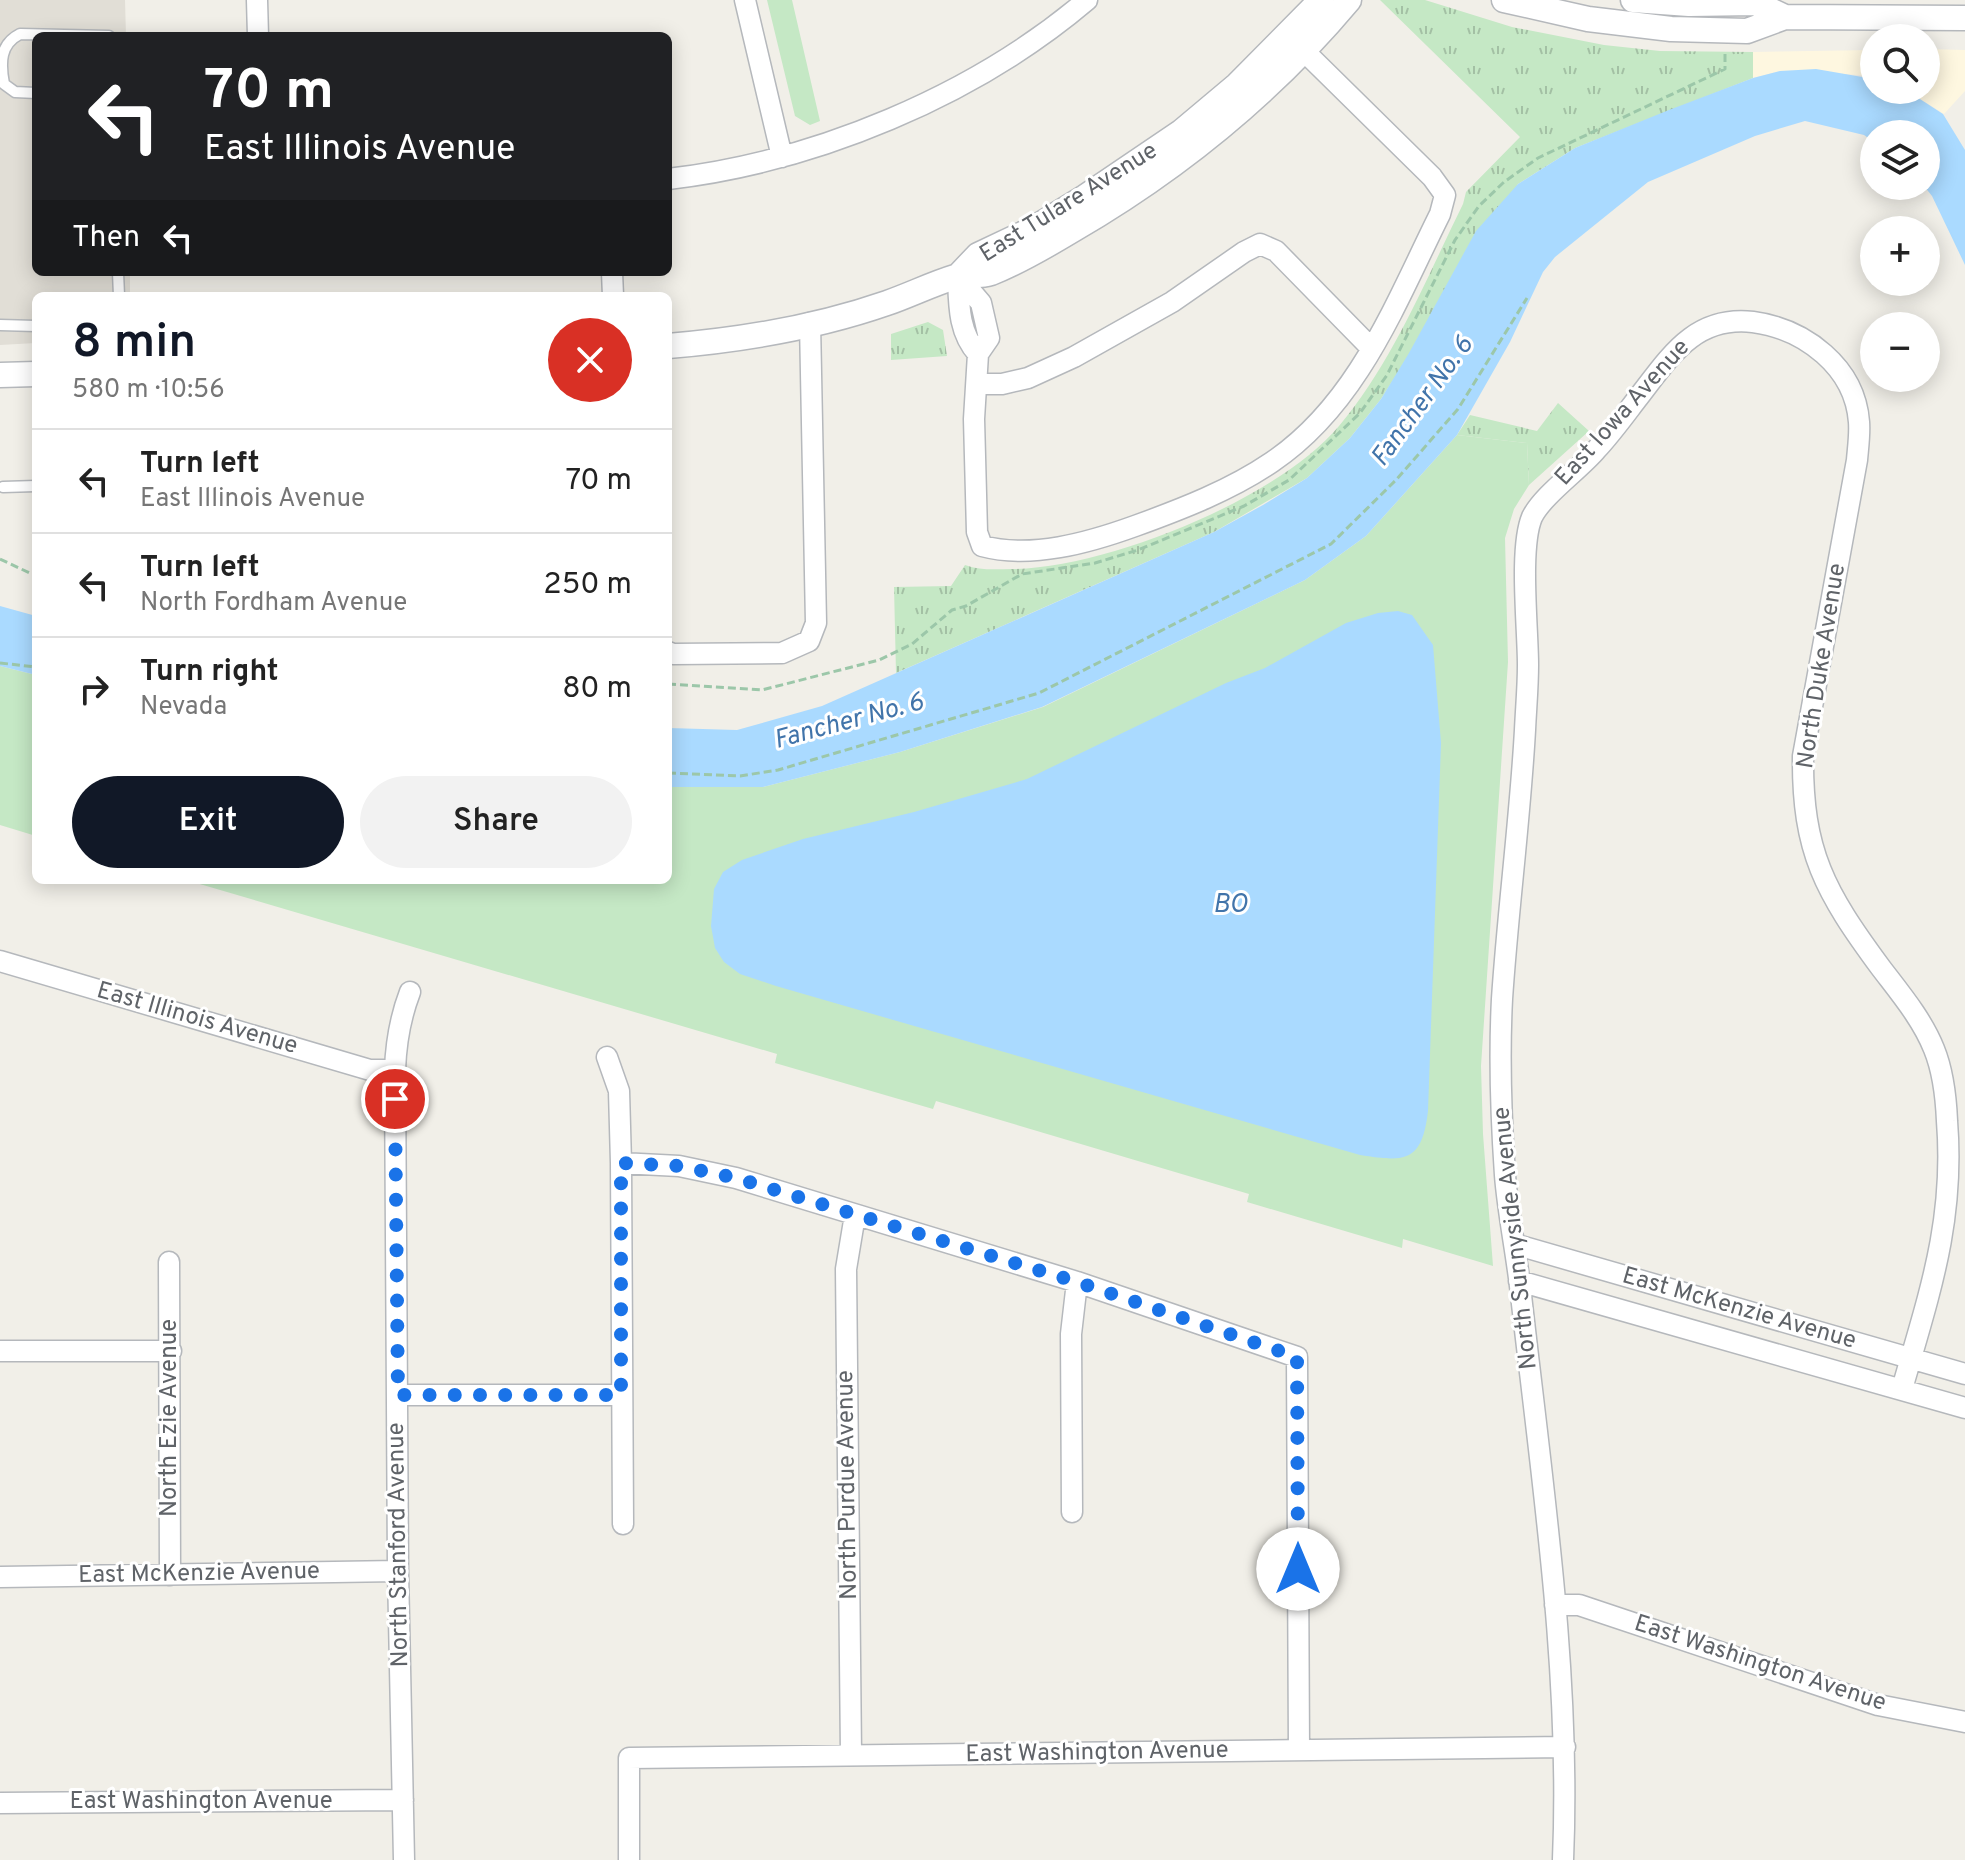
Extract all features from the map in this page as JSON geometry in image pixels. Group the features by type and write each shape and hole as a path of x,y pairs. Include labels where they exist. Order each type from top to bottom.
{"street":[{"path":"257,0 258,32"},
{"path":"745,0 782,157"},
{"path":"672,178 782,157 880,123 948,91 1003,60 1087,0"},
{"name":"East Tulare Avenue","path":"958,276 978,255 1059,213 1181,132 1237,85 1321,0"},
{"name":"East Tulare Avenue","path":"672,346 708,343 810,323 885,304 958,276 988,274 1045,246 1147,184 1229,120 1304,51 1349,0"},
{"path":"1504,0 1588,19 1671,29 1747,31 1785,8"},
{"path":"1633,0 1689,4 1755,3 1785,8 1965,18"},
{"path":"958,276 981,303 989,338 978,354 974,419 977,532 982,546 999,551 1017,551 1081,542 1158,518 1235,484 1273,461 1303,437 1352,381 1372,349 1440,214 1445,195 1432,177 1304,51"},
{"path":"977,384 1002,384 1028,378 1074,357 1172,302 1260,244 1276,251 1372,349"},
{"name":"East Iowa Avenue","path":"1531,519 1546,498 1600,447 1677,348 1695,334 1714,325 1743,321 1783,329 1816,347"},
{"path":"672,654 782,653 809,641 816,623 810,323"},
{"name":"North Duke Avenue","path":"1816,347 1839,369 1852,393 1859,421 1857,460 1803,756 1803,799 1810,841 1824,880 1849,924 1916,1015 1934,1050 1945,1095 1949,1188 1945,1234 1902,1389"},
{"path":"0,375 32,374"},
{"name":"North Sunnyside Avenue","path":"1531,519 1526,545 1528,668 1525,739 1502,1002 1502,1130 1555,1605 1565,1747 1563,1860"},
{"name":"East Illinois Avenue","path":"0,961 370,1070 395,1070"},
{"name":"North Stanford Avenue","path":"404,1860 398,1571 395,1070 400,1018 410,992"},
{"path":"607,1057 619,1091 623,1524"},
{"path":"621,1163 679,1166 736,1178 1077,1282 1297,1357 1299,1750"},
{"name":"North Purdue Avenue","path":"851,1755 846,1269 855,1215"},
{"name":"East McKenzie Avenue","path":"1514,1244 1965,1374"},
{"name":"North Ezie Avenue","path":"169,1262 170,1575"},
{"name":"East McKenzie Avenue","path":"1519,1281 1965,1408"},
{"path":"1072,1512 1071,1334 1077,1282"},
{"path":"0,1351 171,1351"},
{"path":"398,1395 621,1395"},
{"name":"East McKenzie Avenue","path":"0,1577 398,1571"},
{"name":"East Washington Avenue","path":"1555,1605 1579,1605 1878,1705 1965,1722"},
{"name":"East Washington Avenue","path":"629,1860 629,1758 1565,1747"},
{"name":"East Washington Avenue","path":"0,1803 403,1800"}],"lane":[{"path":"32,34 9,38 1,50 4,84 15,92 32,93"},
{"path":"0,325 32,326"},
{"path":"3,487 32,486"}],"path":[{"path":"672,684 762,690 879,660 912,644 952,610 966,606 1022,574 1095,563 1138,550 1244,506 1289,480 1360,413 1387,375 1455,240 1479,206 1504,182 1538,158 1725,69 1725,47"},
{"path":"672,773 740,776 778,770 1039,693 1331,544 1396,480 1458,409 1527,298"},
{"path":"0,559 32,574"},
{"path":"0,663 32,667"}],"shaded area":[{"path":"0,0 125,0 126,32 32,32 32,276 130,276 130,292 32,292 32,343 0,345"},
{"path":"1940,49 1965,50 1965,91 1944,114 1928,104 1940,104"},
{"path":"1860,50 1860,75 1780,71 1753,78 1753,52"}],"green space":[{"path":"767,0 792,0 820,121 810,125 795,116"},
{"path":"1380,0 1425,0 1512,27 1604,45 1660,51 1753,52 1753,78 1575,148 1518,184 1381,399 1350,438 1307,478 1214,532 896,673 894,587 951,586 965,565 983,569 1051,566 1141,543 1234,503 1276,479 1311,453 1339,426 1358,401 1407,319 1466,192 1520,137"},
{"path":"928,322 943,330 947,356 891,360 891,334"},
{"path":"1558,403 1589,431 1529,485 1527,443 1457,435 1470,415 1537,431"},
{"path":"1457,435 1527,443 1529,485 1514,509 1505,538 1508,662 1481,1066 1493,1266 1403,1239 1402,1248 1247,1202 1249,1194 936,1101 933,1109 775,1063 777,1054 200,884 672,884 672,787 763,787 900,752 1043,707 1305,580 1366,536"},
{"path":"0,666 32,674 32,835 0,825"}],"water":[{"name":"Fancher No. 6","path":"1816,69 1860,77 1860,104 1928,104 1943,114 1965,150 1965,265 1934,200 1940,200 1940,120 1860,120 1860,134 1805,121 1755,136 1648,182 1555,257 1543,272 1510,342 1457,435 1366,536 1305,580 1042,707 900,752 763,787 672,787 672,728 737,730 822,706 1214,532 1307,478 1350,438 1381,399 1476,231 1518,184 1575,148 1753,78 1780,71"},
{"path":"0,606 32,615 32,674 0,666"},
{"name":"BO","path":"1398,611 1412,615 1433,645 1441,743 1428,1111 1421,1141 1409,1155 1389,1158 1360,1155 776,986 740,974 724,962 715,948 711,926 714,889 723,872 742,860 803,839 914,812 1027,779 1226,683 1265,668 1346,623 1378,613"}],"route":[{"path":"395,1099 398,1395 621,1395 621,1163 679,1166 736,1178 1077,1282 1297,1357 1298,1569"}]}
